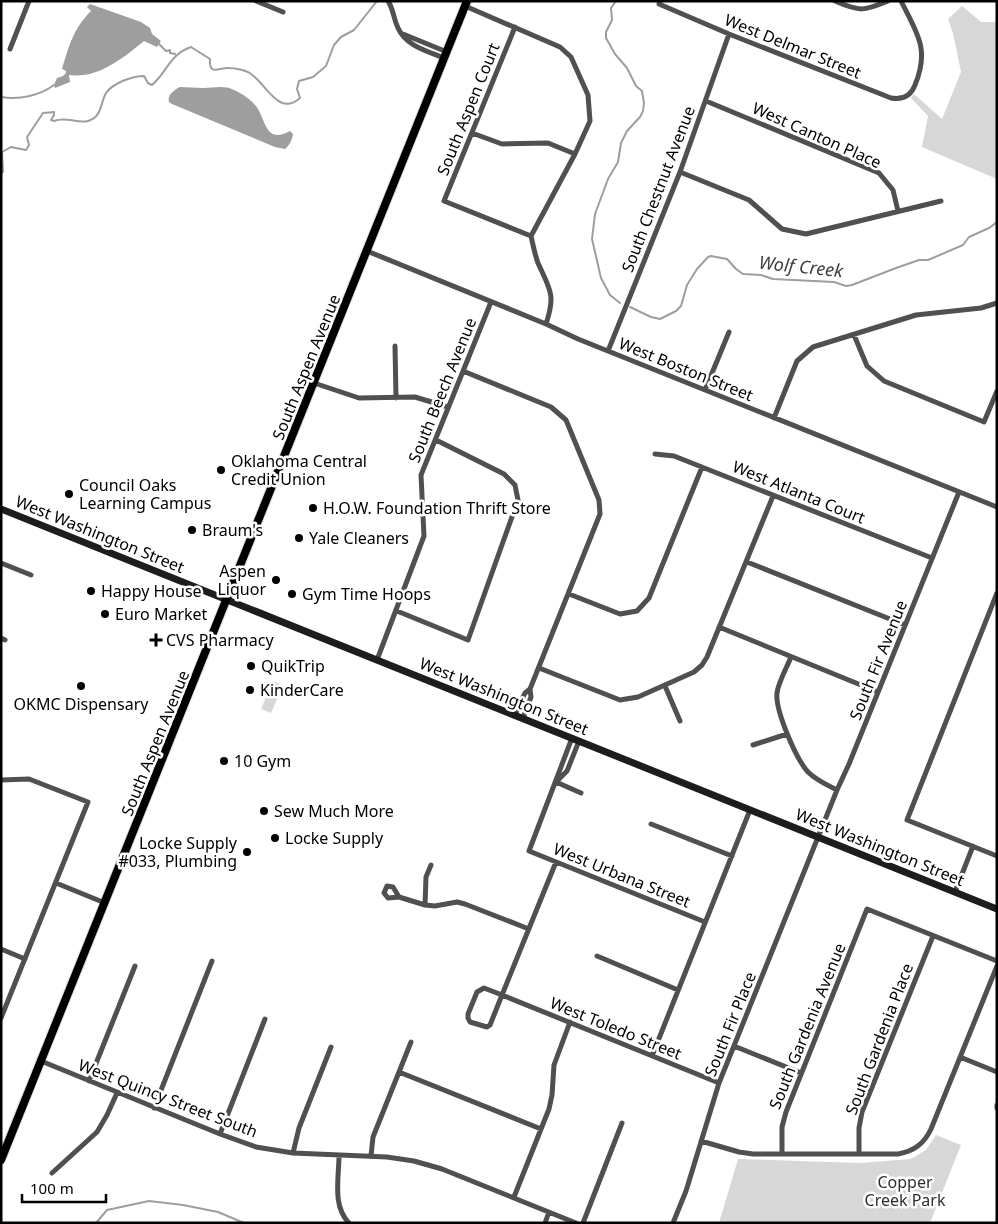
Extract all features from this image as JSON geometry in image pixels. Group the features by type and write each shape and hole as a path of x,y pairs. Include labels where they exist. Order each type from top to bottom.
{"main road":[{"name":"South Aspen Avenue","path":"1,1160 466,4"},
{"name":"West Washington Street","path":"1,509 997,909"}],"street":[{"path":"10,49 29,1"},
{"path":"256,1 283,12"},
{"path":"388,1 393,9 397,26 401,33 446,55"},
{"path":"835,1 849,7 866,10 888,1"},
{"name":"West Delmar Street","path":"659,3 729,34 891,98 899,99 905,98 911,93 921,71 923,55 919,37 901,1"},
{"path":"466,4 560,47 571,57 588,95 590,121 575,154 531,236 538,262 550,287 551,307 546,324"},
{"name":"South Aspen Court","path":"515,27 444,201 531,236"},
{"name":"South Chestnut Avenue","path":"608,351 680,172 729,34"},
{"name":"West Canton Place","path":"706,101 879,173 893,190 898,211"},
{"path":"472,133 502,144 548,142 575,154"},
{"path":"680,172 749,200 782,229 806,234 941,201"},
{"name":"West Boston Street","path":"367,251 608,351 997,507"},
{"name":"South Beech Avenue","path":"377,660 424,536 421,475 491,302"},
{"path":"774,418 797,361 813,347 916,315 981,308 997,303"},
{"path":"705,390 729,332"},
{"path":"854,335 867,366 884,381 984,422 997,391"},
{"path":"395,346 396,398"},
{"path":"463,370 551,407 566,420 600,500 600,514 569,594 530,689 525,693 515,715"},
{"path":"314,383 360,398 415,397 448,407"},
{"path":"397,610 468,640 518,500 515,485 504,474 436,440"},
{"name":"West Atlanta Court","path":"655,454 674,456 932,558"},
{"path":"569,594 620,614 637,611 649,598 702,467"},
{"name":"South Fir Avenue","path":"818,837 959,492"},
{"path":"539,668 620,700 638,697 694,672 707,657 773,496"},
{"path":"747,562 905,625"},
{"path":"1,563 31,575"},
{"path":"997,593 906,820 997,856"},
{"path":"719,627 878,692"},
{"path":"791,657 777,694 787,734 806,771 817,780 837,790"},
{"path":"665,686 680,721"},
{"path":"523,718 531,697 530,689"},
{"path":"753,745 787,734"},
{"path":"575,740 566,771 556,782 581,793"},
{"path":"1,780 29,779 88,802 1,1018"},
{"name":"West Urbana Street","path":"556,782 529,851 705,922"},
{"path":"652,1056 750,810"},
{"path":"651,824 732,856"},
{"name":"South Fir Place","path":"673,1223 686,1191 719,1083 818,837"},
{"path":"955,892 973,846"},
{"path":"502,995 484,988 477,992 468,1014 470,1022 481,1026 490,1025 556,862"},
{"path":"425,905 426,877 431,865"},
{"path":"56,883 105,903"},
{"path":"399,897 425,905 435,906 456,902 465,904 529,929"},
{"name":"South Gardenia Avenue","path":"782,1154 781,1135 783,1121 867,909 934,936"},
{"path":"934,936 997,961"},
{"name":"South Gardenia Place","path":"859,1154 859,1128 862,1112 934,936"},
{"path":"1,949 25,959"},
{"path":"597,956 678,990"},
{"path":"154,1108 212,961"},
{"path":"89,1081 135,966"},
{"path":"701,1141 746,1154 898,1154 913,1150 928,1135 997,966"},
{"name":"West Toledo Street","path":"502,995 719,1083"},
{"path":"220,1134 265,1019"},
{"path":"514,1197 551,1102 556,1057 570,1022"},
{"path":"371,1156 373,1137 411,1042"},
{"path":"734,1046 801,1073"},
{"path":"293,1154 299,1128 331,1047"},
{"path":"960,1057 997,1072"},
{"name":"West Quincy Street South","path":"41,1061 154,1108 256,1147 293,1154 371,1156 431,1165 576,1223"},
{"path":"398,1072 541,1129"},
{"path":"52,1173 96,1132 107,1115 117,1092"},
{"path":"583,1223 622,1123"},
{"path":"339,1155 338,1200 342,1213 349,1223"},
{"path":"545,1223 549,1212"}],"green space":[{"path":"962,6 981,22 997,22 997,179 922,147 928,116 911,98 914,94 942,119 961,72 953,33 948,19"},
{"path":"273,681 283,685 271,713 261,709"},
{"name":"Copper Creek Park","path":"936,1135 961,1145 930,1223 719,1223 738,1159 860,1163 911,1159 926,1150"}],"shaded area":[{"path":"90,4 141,22 150,28 152,34 161,41 157,47 144,41 110,66 90,74 69,75 70,82 55,88 54,85 57,78 66,73 62,69 70,45 80,24 91,11 87,7"},
{"path":"180,87 223,87 230,88 243,95 256,106 267,129 271,133 276,135 290,131 293,134 288,146 285,149 275,147 172,104 169,102 170,95"}],"waterway":[{"name":"Wolf Creek","path":"1,172 3,172 2,152 11,147 26,150 29,145 27,137 43,113 54,112 51,120 54,121 63,119 84,122 93,119 98,113 106,93 113,86 139,76 144,76 148,83 152,85 178,54 191,47 210,59 211,68 215,70 231,68 246,71 257,79 279,102 293,103 300,98 297,89 299,81 313,77 326,66 334,45 341,37 354,30 377,1"},
{"path":"616,1 611,8 612,20 606,32 606,38 615,54 627,68 636,86 642,91 644,103 640,117 627,131 621,143 618,162 608,179 595,214 592,239 601,278 610,295 620,303"},
{"path":"159,44 166,51 170,50 170,53 175,54"},
{"path":"1,97 29,96 42,92 54,85"},
{"name":"Wolf Creek","path":"630,307 660,319 676,311 681,306 687,285 697,269 711,256 727,259 743,274 761,275 773,279 834,282 846,286 919,260 928,260 963,245 969,237 989,228 997,222"},
{"path":"96,1223 107,1210 149,1201 218,1212 244,1223"}],"place":[{"name":"Oklahoma Central Credit Union","path":"221,470"},
{"name":"Council Oaks Learning Campus","path":"69,494"},
{"name":"H.O.W. Foundation Thrift Store","path":"313,508"},
{"name":"Braum's","path":"192,530"},
{"name":"Yale Cleaners","path":"299,538"},
{"name":"Aspen Liquor","path":"276,580"},
{"name":"Happy House","path":"91,591"},
{"name":"Gym Time Hoops","path":"292,594"},
{"name":"Euro Market","path":"105,614"},
{"name":"CVS Pharmacy","path":"156,640"},
{"name":"QuikTrip","path":"251,666"},
{"name":"OKMC Dispensary","path":"81,686"},
{"name":"KinderCare","path":"250,690"},
{"name":"10 Gym","path":"224,761"},
{"name":"Sew Much More","path":"264,811"},
{"name":"Locke Supply","path":"275,838"},
{"name":"Locke Supply #033, Plumbing","path":"247,852"}]}
